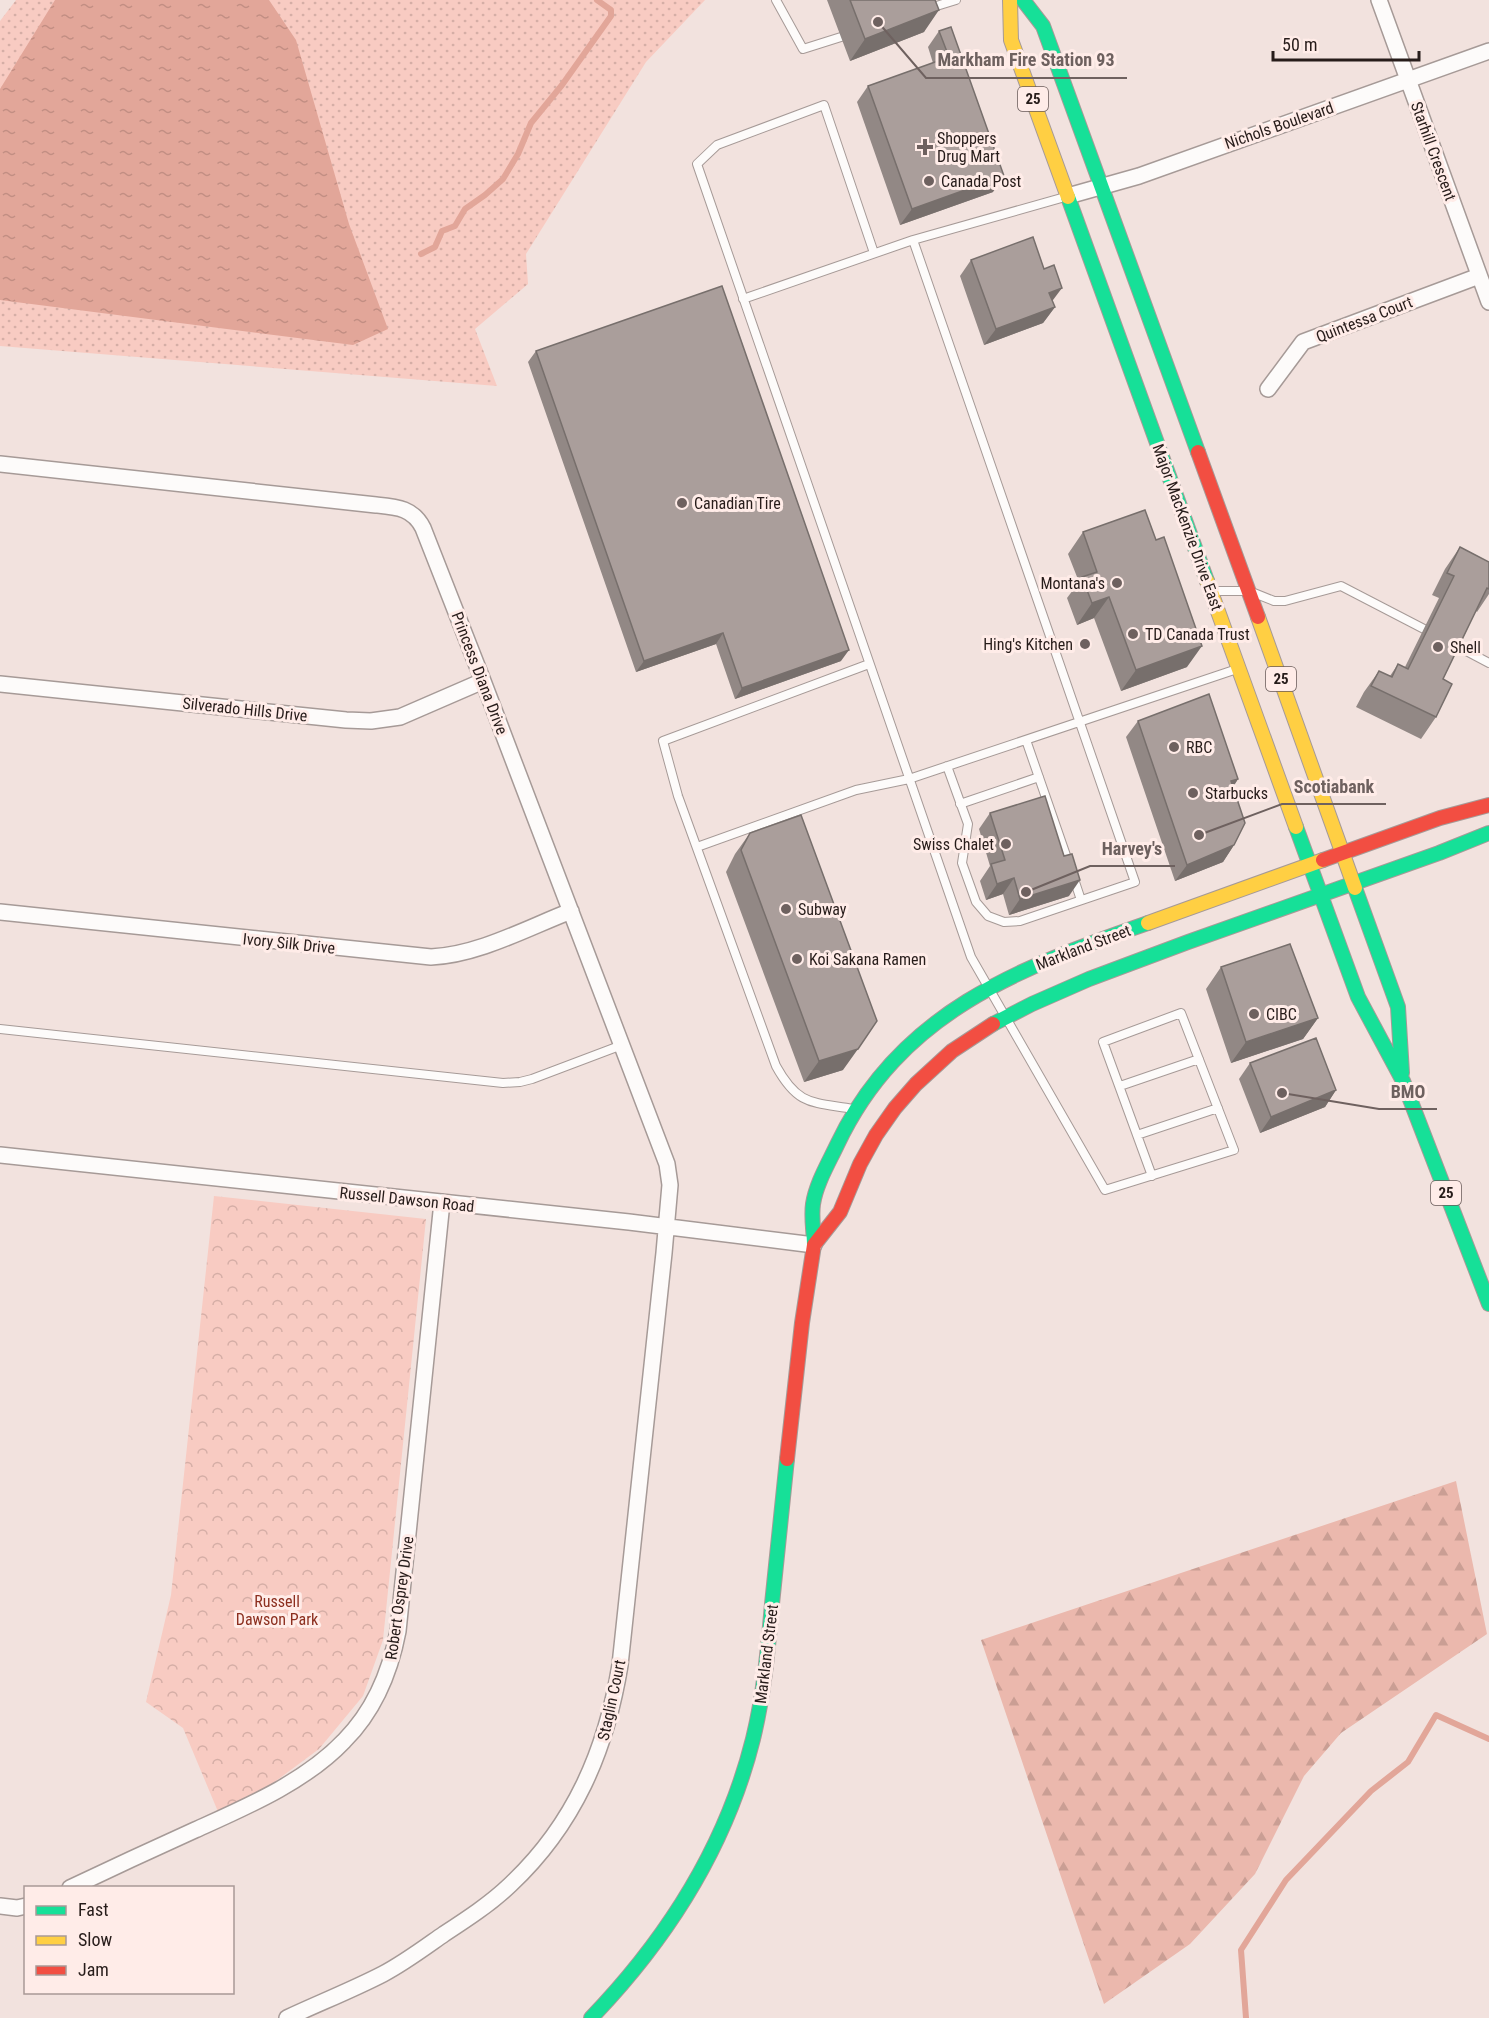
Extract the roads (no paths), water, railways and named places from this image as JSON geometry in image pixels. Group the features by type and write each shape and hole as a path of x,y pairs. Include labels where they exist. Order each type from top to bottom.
{"main road":[{"name":"Major MacKenzie Drive East","path":"1010,0 1011,40 1358,997 1403,1081 1489,1304"},
{"name":"Major MacKenzie Drive East","path":"1023,0 1043,26 1398,1007 1403,1081"},
{"name":"Markland Street","path":"591,2018 649,1955 685,1902 722,1830 747,1762 755,1732 764,1677 794,1389 814,1245 813,1203 834,1151 855,1110 877,1077 904,1048 958,1005 1028,968 1469,808 1489,805"},
{"name":"Markland Street","path":"814,1245 841,1211 852,1180 866,1153 880,1129 904,1097 939,1061 1004,1016 1038,999 1214,932 1354,884 1469,842 1489,832"}],"street":[{"name":"Starhill Crescent","path":"1379,0 1489,302"},
{"name":"Nichols Boulevard","path":"1068,196 1139,176 1489,51"},
{"name":"Quintessa Court","path":"1268,389 1303,342 1479,276"},
{"name":"Princess Diana Drive","path":"0,464 402,508 413,513 423,528 483,681 667,1164 670,1185 666,1228"},
{"name":"Silverado Hills Drive","path":"0,684 371,721 400,717 483,681"},
{"name":"Ivory Silk Drive","path":"0,912 431,957 452,956 474,950 571,911"},
{"name":"Russell Dawson Road","path":"0,1155 442,1202 814,1245"},
{"name":"Robert Osprey Drive","path":"72,1886 257,1802 291,1782 344,1742 372,1705 384,1682 398,1631 442,1202"},
{"name":"Staglin Court","path":"287,2018 311,2013 384,1974 447,1933 493,1899 509,1886 551,1841 582,1789 598,1754 610,1715 620,1665 666,1228"},
{"path":"0,1906 24,1906"}],"lane":[{"path":"776,0 803,49 841,37"},
{"path":"917,12 956,0"},
{"path":"874,254 824,105 717,145 697,164 971,957 1105,1190 1152,1176 1233,1150 1181,1013 1103,1042 1152,1176"},
{"path":"743,299 914,240 1068,196"},
{"path":"914,240 1135,882 1020,921 1004,922 988,916 976,902 962,863 968,824 947,766"},
{"path":"1211,591 1249,591 1274,601 1285,601 1341,586 1424,629"},
{"path":"1455,645 1489,663"},
{"path":"855,1110 810,1102 800,1097 787,1086 776,1066 678,796 663,741 869,664"},
{"path":"697,847 856,790 909,779 1239,669"},
{"path":"1026,740 1081,900"},
{"path":"960,804 1039,777"},
{"path":"0,1029 503,1083 532,1079 622,1045"},
{"path":"1120,1086 1199,1059"},
{"path":"1137,1135 1218,1108"}],"water":[{"path":"55,0 269,0 296,40 349,224 388,329 353,345 0,300 0,89"}],"waterway":[{"path":"421,254 435,247 442,231 455,226 465,209 503,179 518,154 531,123 562,85 611,16 611,10 597,0"},
{"path":"1246,2018 1241,1950 1286,1880 1371,1791 1408,1762 1436,1715 1489,1739"}],"place":[{"name":"Markham Fire Station 93","path":"878,22"},
{"name":"Shoppers Drug Mart","path":"925,147"},
{"name":"Canada Post","path":"929,181"},
{"name":"Canadian Tire","path":"682,503"},
{"name":"Montana's","path":"1117,583"},
{"name":"TD Canada Trust","path":"1133,634"},
{"name":"Hing's Kitchen","path":"1085,644"},
{"name":"Shell","path":"1438,647"},
{"name":"RBC","path":"1174,747"},
{"name":"Starbucks","path":"1193,793"},
{"name":"Scotiabank","path":"1199,835"},
{"name":"Swiss Chalet","path":"1006,844"},
{"name":"Harvey's","path":"1026,892"},
{"name":"Subway","path":"786,909"},
{"name":"Koi Sakana Ramen","path":"797,959"},
{"name":"CIBC","path":"1254,1014"},
{"name":"BMO","path":"1282,1093"}],"park label":[{"name":"Russell Dawson Park","path":"277,1610"}]}
